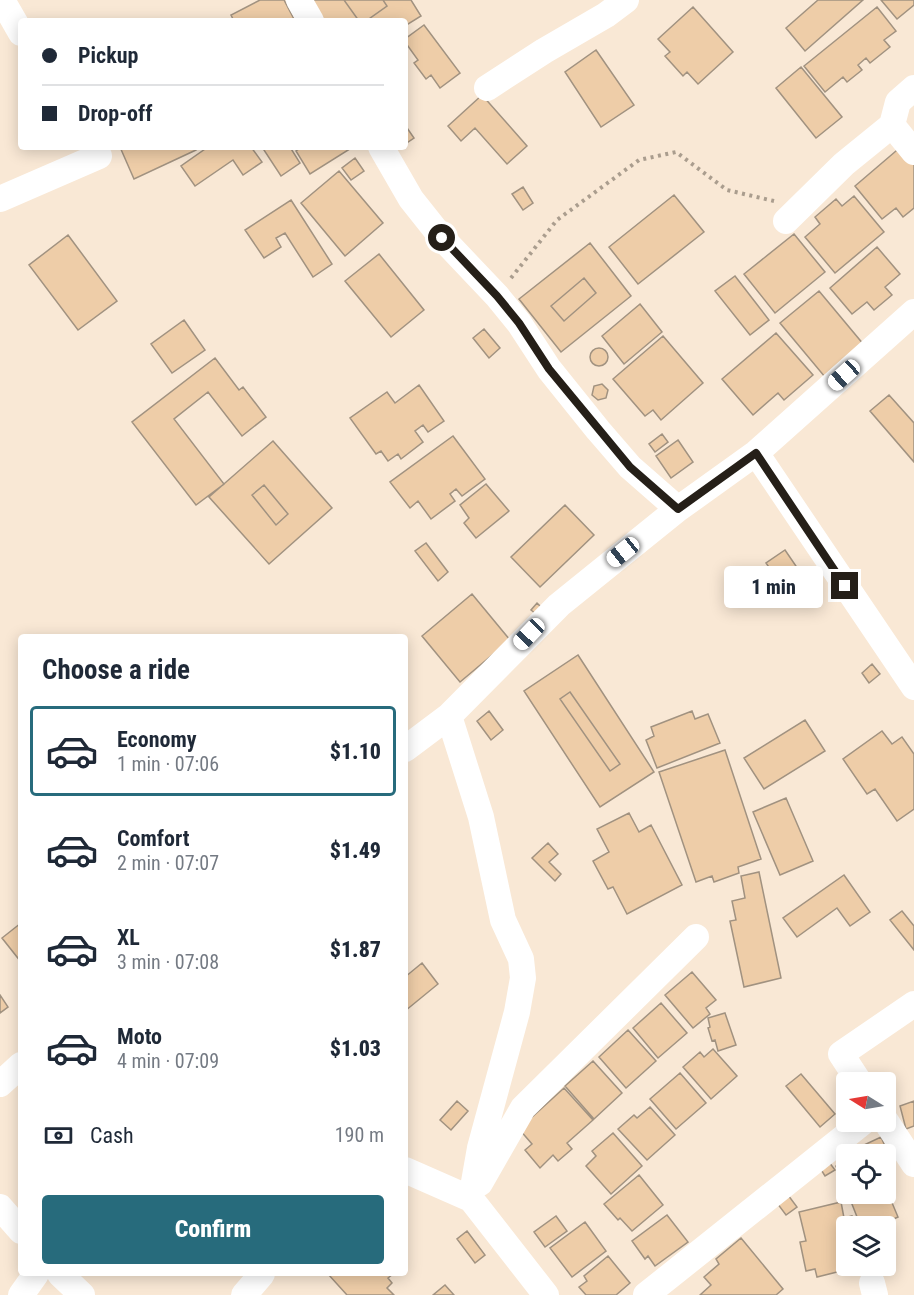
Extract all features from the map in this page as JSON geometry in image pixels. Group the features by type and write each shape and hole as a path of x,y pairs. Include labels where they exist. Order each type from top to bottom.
{"street":[{"path":"2,0 18,28"},
{"path":"299,0 308,18"},
{"path":"487,88 606,15 626,0"},
{"path":"793,214 844,164 892,125 898,102 914,88"},
{"path":"892,125 914,152"},
{"path":"0,199 99,156 96,150"},
{"path":"383,150 411,199 442,238 497,296 519,323 549,369 598,430 630,467 678,509"},
{"path":"408,747 449,716 559,605 678,509 756,453 914,312"},
{"path":"756,453 914,687"},
{"path":"449,716 481,817 503,920 521,959 523,978 517,1012 480,1148 471,1199"},
{"path":"471,1199 523,1107 696,937"},
{"path":"853,1072 841,1054 914,1004"},
{"path":"0,1084 18,1068"},
{"path":"646,1295 850,1132"},
{"path":"893,1132 914,1164"},
{"path":"408,1171 471,1199 546,1295"},
{"path":"0,1207 18,1228"},
{"path":"21,1295 35,1276"},
{"path":"62,1276 82,1295"},
{"path":"244,1295 260,1276"}],"path":[{"path":"497,296 556,220 639,160 676,152 727,190 793,214"}],"building":[{"path":"260,0 284,0 293,18 232,18 231,15"},
{"path":"309,0 344,0 357,18 320,18"},
{"path":"344,0 383,0 387,6 370,18 357,18"},
{"path":"383,0 411,0 421,16 408,24 408,18 370,18 387,6"},
{"path":"818,0 863,0 805,51 786,28"},
{"path":"881,0 914,0 914,5 897,19"},
{"path":"693,7 733,52 698,84 687,72 683,76 665,56 670,52 658,39"},
{"path":"877,7 896,31 884,40 890,47 870,63 866,58 858,65 862,70 847,82 843,77 825,92 804,66"},
{"path":"424,25 460,73 440,88 431,75 426,79 414,63 418,60 408,46 408,37"},
{"path":"596,50 634,105 601,127 565,72"},
{"path":"801,67 842,117 816,138 776,88"},
{"path":"482,95 527,146 507,164 475,128 461,141 448,126"},
{"path":"408,129 414,138 408,142"},
{"path":"903,145 914,158 914,208 903,217 896,208 882,219 855,186"},
{"path":"121,150 196,150 134,179"},
{"path":"204,150 253,150 262,162 243,175 233,160 195,186 181,166"},
{"path":"264,150 292,150 300,163 281,176"},
{"path":"298,150 348,150 310,174"},
{"path":"355,158 364,171 351,180 342,168"},
{"path":"339,171 383,223 345,256 301,203"},
{"path":"523,187 533,203 523,210 512,194"},
{"path":"674,195 704,232 638,284 609,247"},
{"path":"854,196 884,232 835,273 805,237 820,224 815,217 836,199 842,206"},
{"path":"291,200 332,264 313,277 285,233 276,238 281,247 264,258 245,230"},
{"path":"794,234 825,272 775,313 744,274"},
{"path":"68,235 117,301 78,330 29,265"},
{"path":"590,243 631,296 561,352 519,299","holes":["584,278 596,293 564,321 551,306"]},
{"path":"877,247 900,274 885,287 892,295 874,310 867,302 852,314 830,288"},
{"path":"379,254 424,310 391,337 345,281"},
{"path":"735,276 769,320 750,335 715,291"},
{"path":"584,278 596,293 564,321 551,306"},
{"path":"819,291 864,345 825,377 780,323"},
{"path":"640,304 662,332 624,364 602,336"},
{"path":"184,320 205,350 172,373 151,344"},
{"path":"484,329 500,348 489,358 473,338"},
{"path":"776,333 813,375 784,400 778,393 753,415 722,379"},
{"path":"663,336 703,383 661,420 653,410 645,416 613,379"},
{"path":"599,348 605,351 608,357 605,363 599,366 593,363 590,357 593,351"},
{"path":"215,358 239,390 243,387 266,417 242,436 208,392 174,419 224,484 196,505 132,422"},
{"path":"602,384 608,390 606,398 598,400 592,395 594,386"},
{"path":"419,385 444,421 428,432 423,425 415,431 423,442 401,459 398,454 388,461 381,451 376,454 350,418 387,392 395,403"},
{"path":"889,395 914,423 914,462 870,411"},
{"path":"662,434 668,442 655,452 649,444"},
{"path":"453,436 485,479 462,496 456,489 450,494 455,501 431,519 418,501 410,508 390,482"},
{"path":"678,440 693,462 671,478 656,456"},
{"path":"273,441 332,508 269,564 209,497","holes":["264,485 288,514 276,525 252,495"]},
{"path":"486,484 509,511 476,538 464,523 469,518 460,505"},
{"path":"264,485 288,514 276,525 252,495"},
{"path":"565,505 594,535 540,587 511,557"},
{"path":"426,543 448,572 438,581 415,551"},
{"path":"785,550 798,569 779,582 766,563"},
{"path":"472,594 510,640 460,682 422,636"},
{"path":"537,603 542,608 536,614 531,610"},
{"path":"578,655 654,772 600,807 524,691","holes":["570,692 620,764 610,771 560,699"]},
{"path":"872,664 880,674 869,683 862,673"},
{"path":"570,692 620,764 610,771 560,699"},
{"path":"489,711 503,730 491,740 477,721"},
{"path":"692,711 695,719 708,714 720,743 657,768 646,740 654,736 651,727"},
{"path":"805,720 825,751 764,789 744,758"},
{"path":"882,731 892,744 902,737 914,754 914,809 897,821 875,789 867,794 843,759"},
{"path":"725,750 761,859 738,867 739,873 714,882 712,876 696,882 659,772"},
{"path":"786,798 813,861 780,875 753,812"},
{"path":"629,813 639,832 651,825 682,885 627,914 613,887 608,889 593,861 609,852 597,829"},
{"path":"548,843 558,854 549,862 561,874 555,881 532,858"},
{"path":"759,872 781,978 744,987 730,921 736,920 732,901 745,898 741,876"},
{"path":"844,875 870,912 850,926 837,908 797,937 783,918"},
{"path":"902,911 914,926 914,950 890,920"},
{"path":"18,925 18,958 2,938"},
{"path":"422,963 438,984 408,1009 408,975"},
{"path":"692,972 716,1000 706,1008 710,1014 693,1028 665,995"},
{"path":"0,995 8,1007 0,1013"},
{"path":"661,1003 687,1033 658,1058 633,1028"},
{"path":"725,1013 736,1045 718,1051 708,1028 710,1027 708,1018"},
{"path":"628,1030 656,1061 626,1088 599,1057"},
{"path":"713,1049 737,1076 711,1099 683,1067 700,1052 704,1057"},
{"path":"593,1061 622,1093 594,1119 565,1086"},
{"path":"680,1073 706,1103 676,1129 650,1099"},
{"path":"801,1074 835,1114 820,1127 786,1086"},
{"path":"564,1088 593,1120 567,1143 572,1149 558,1161 553,1155 540,1168 525,1150 532,1144 519,1129"},
{"path":"457,1101 468,1111 451,1130 440,1120"},
{"path":"914,1101 914,1126 906,1129 900,1106"},
{"path":"650,1107 675,1135 647,1160 618,1129 634,1115 637,1118"},
{"path":"613,1133 642,1166 611,1194 586,1166 596,1156 592,1151"},
{"path":"881,1137 884,1144 866,1144"},
{"path":"829,1162 835,1170 825,1176 820,1168"},
{"path":"639,1175 663,1205 632,1231 604,1204"},
{"path":"788,1195 797,1207 786,1215 777,1203"},
{"path":"841,1204 844,1216 836,1216 836,1272 817,1277 815,1269 806,1271 800,1242 806,1241 799,1212"},
{"path":"852,1204 893,1204 898,1217 896,1216 857,1216"},
{"path":"667,1215 688,1242 655,1266 648,1256 645,1259 632,1241"},
{"path":"556,1216 567,1231 545,1247 534,1232"},
{"path":"585,1222 606,1251 572,1277 550,1248"},
{"path":"467,1231 485,1255 475,1263 457,1239"},
{"path":"741,1238 783,1289 776,1295 700,1295 711,1285 704,1277 719,1264 716,1259"},
{"path":"608,1256 630,1283 616,1295 586,1295 579,1287 587,1281 584,1276"},
{"path":"330,1276 390,1276 388,1278 392,1283 387,1288 394,1295 347,1295"},
{"path":"445,1285 454,1295 433,1295"}],"route":[{"path":"442,238 497,296 519,323 549,369 630,467 678,509 756,453 845,586"}]}
